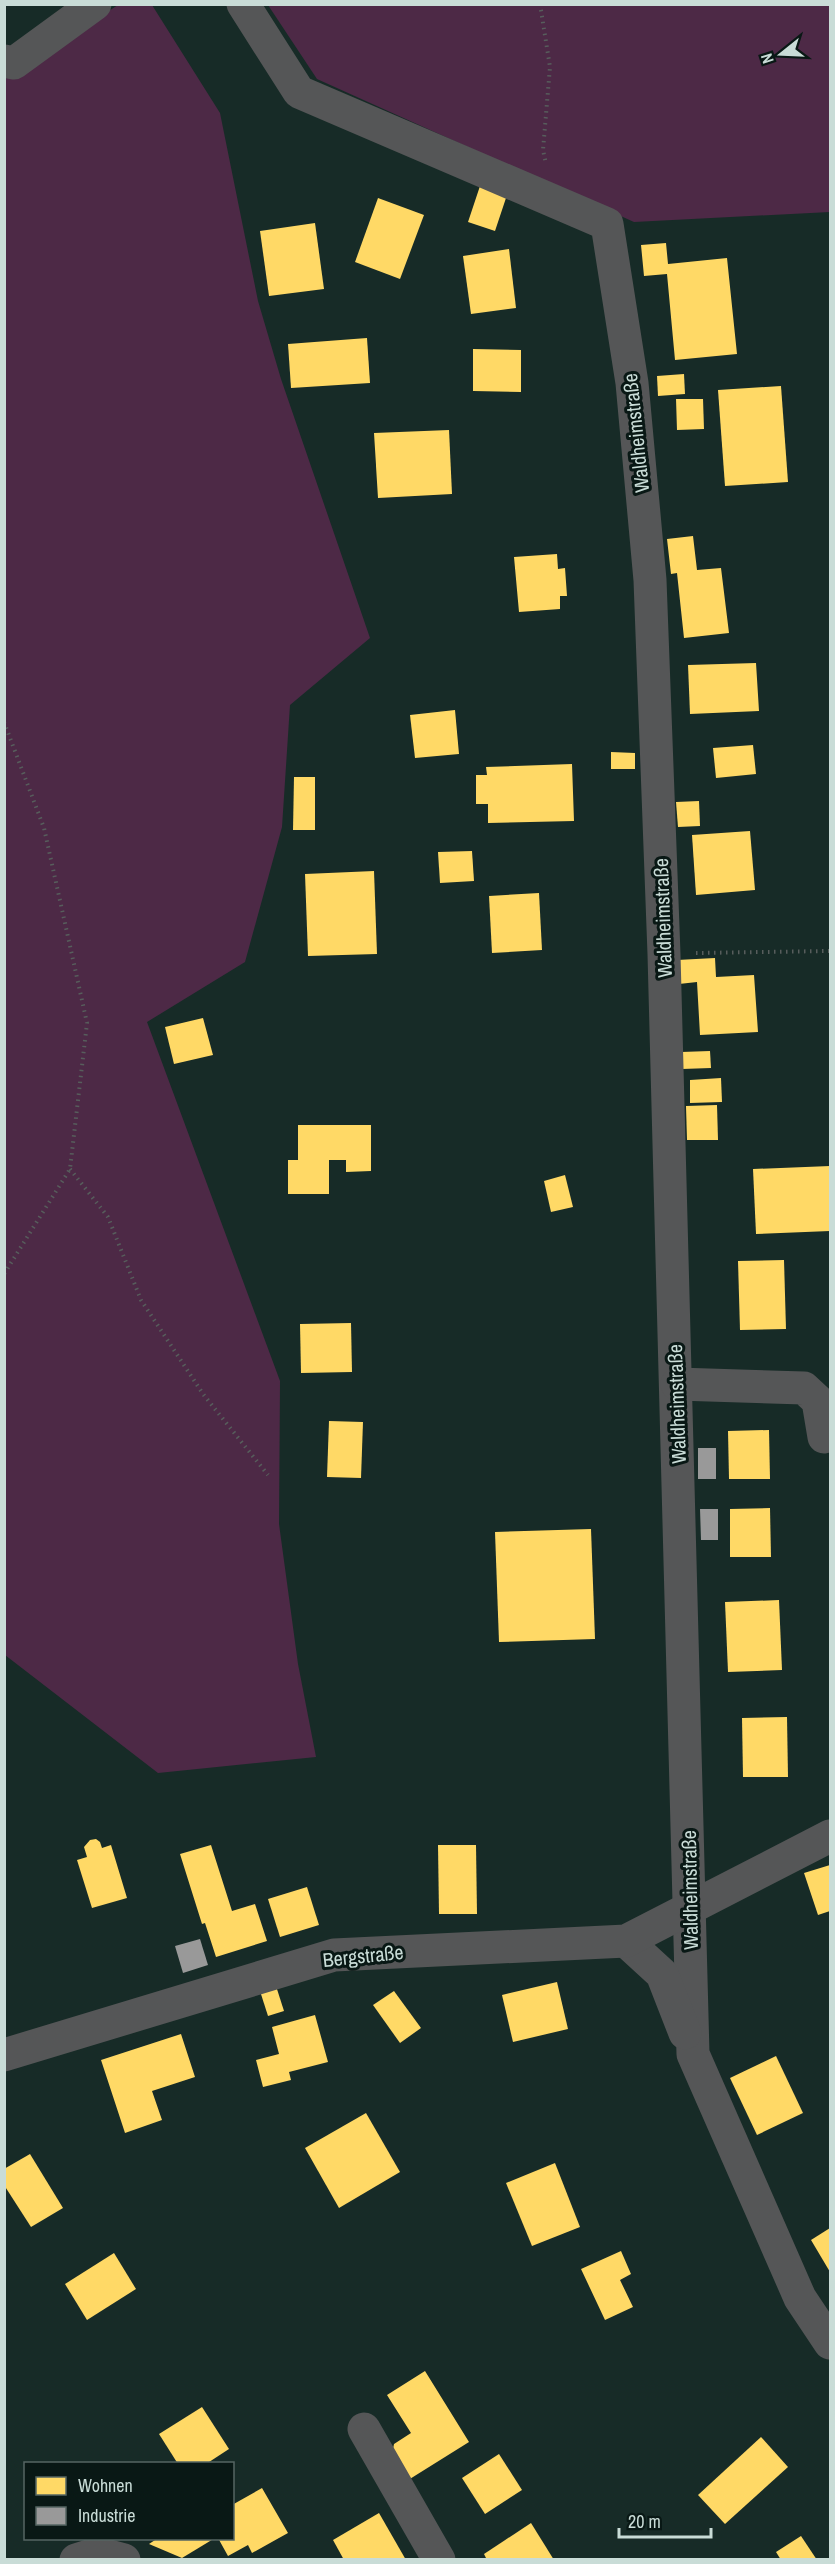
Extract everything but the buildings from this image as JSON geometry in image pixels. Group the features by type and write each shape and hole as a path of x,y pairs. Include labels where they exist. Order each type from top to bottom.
{"street":[{"path":"4,60 14,63 95,4"},
{"name":"Waldheimstraße","path":"243,4 299,92 607,224 632,383 650,579 677,1384 693,2054"},
{"path":"677,1384 804,1388 818,1401 824,1437"},
{"name":"Bergstraße","path":"4,2055 334,1954 626,1941 831,1836"},
{"name":"Waldheimstraße","path":"626,1941 662,1974 693,2054 800,2298 831,2343"},
{"path":"364,2429 439,2559"},
{"path":"76,2559 98,2553 124,2559"}],"path":[{"path":"540,4 550,66 543,150 555,203"},
{"path":"4,722 44,828 87,1023 70,1169 4,1274"},
{"path":"664,954 831,951"},
{"path":"70,1169 108,1217 141,1300 203,1394 268,1475"}],"shaded area":[{"path":"118,5 152,5 220,113 258,301 281,379 370,638 290,705 282,827 245,962 147,1022 280,1381 279,1524 298,1664 316,1757 158,1773 5,1655 4,79"},
{"path":"268,5 830,5 830,212 634,222 317,79"}]}
